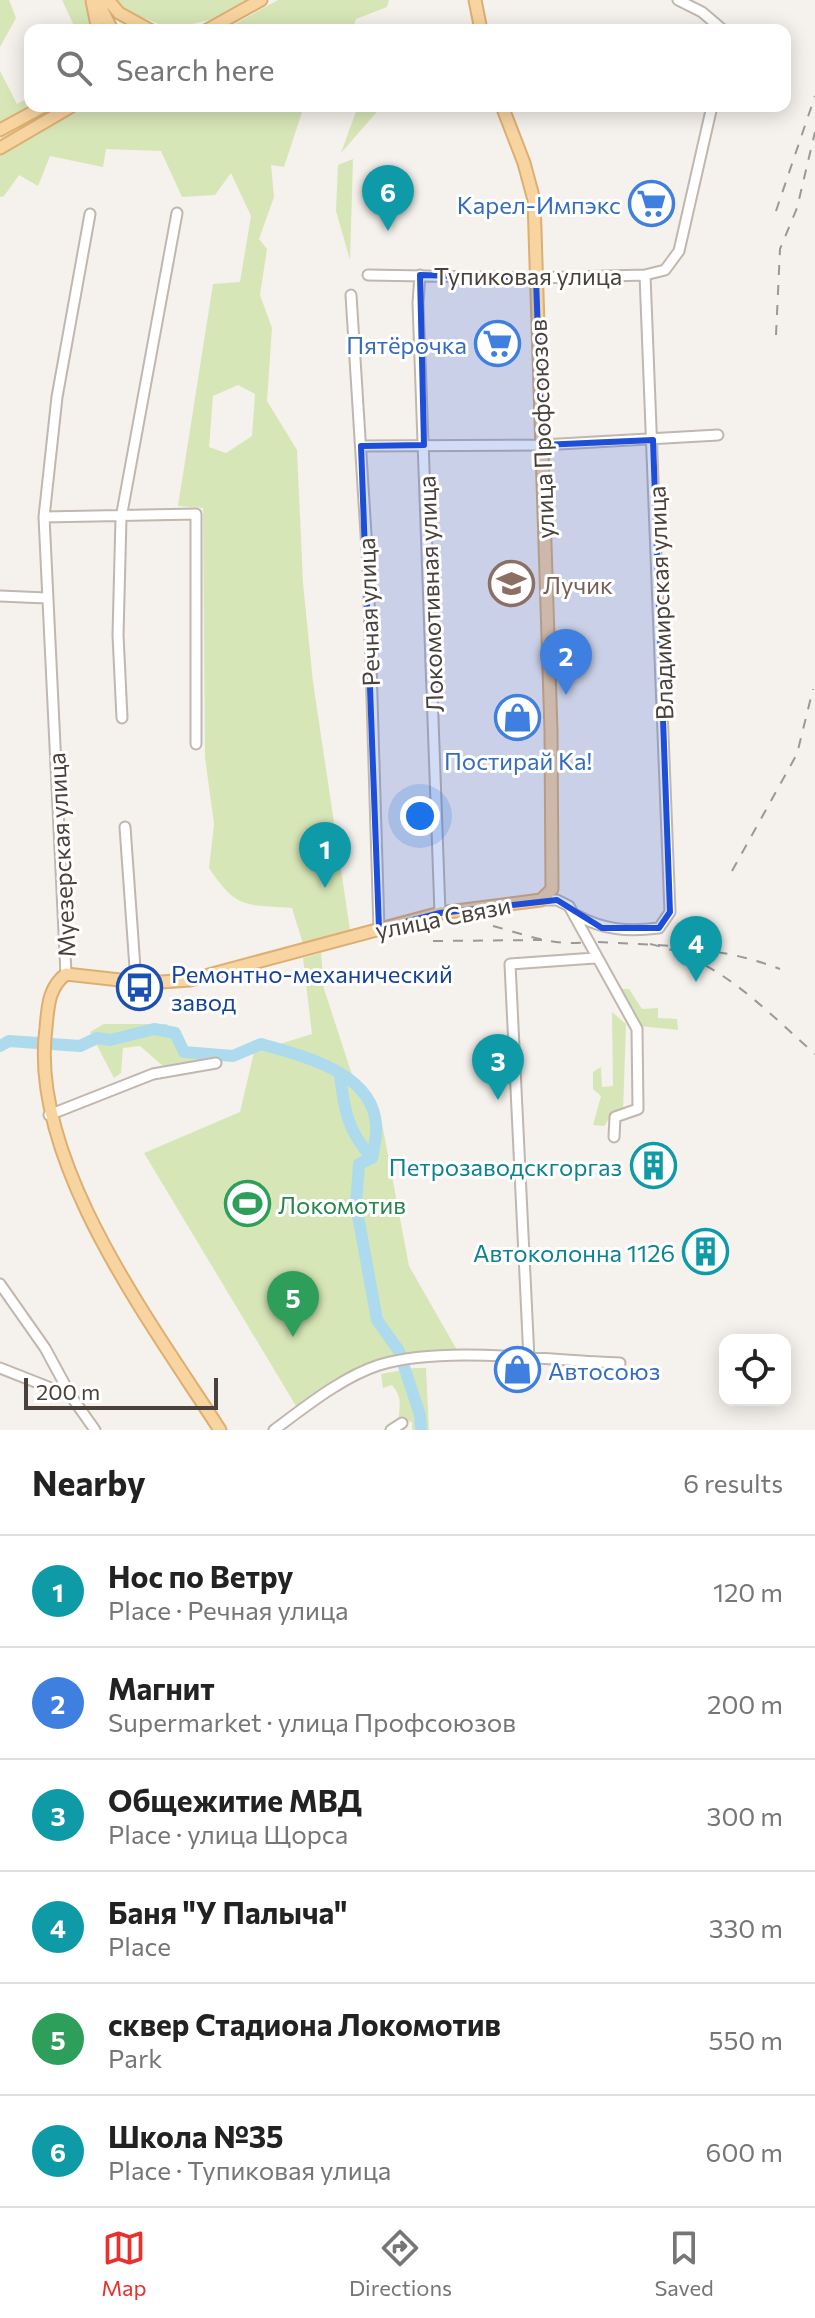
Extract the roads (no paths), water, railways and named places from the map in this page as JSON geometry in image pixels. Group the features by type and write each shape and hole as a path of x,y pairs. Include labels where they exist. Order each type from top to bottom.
{"main road":[{"path":"95,0 97,24"},
{"path":"95,0 109,24"},
{"path":"108,0 119,13 139,24"},
{"path":"218,24 261,0"},
{"path":"477,0 480,24"},
{"path":"0,130 33,112"},
{"path":"0,148 62,112"},
{"name":"улица Профсоюзов","path":"504,112 532,193 536,278 554,874 552,889 541,900"},
{"name":"улица Связи","path":"66,974 136,982 190,980 440,913 541,900"},
{"name":"Муезерская улица","path":"66,974 54,983 44,1037 49,1115 110,1260 220,1430"}],"street":[{"path":"678,0 702,12 716,24"},
{"name":"Тупиковая улица","path":"368,275 536,278 645,275 665,270 679,251 711,112"},
{"path":"122,718 118,635 121,518 177,213"},
{"name":"Муезерская улица","path":"66,974 44,517 57,397 90,214"},
{"name":"Локомотивная улица","path":"420,275 418,303 440,913"},
{"name":"Владимирская улица","path":"576,915 602,928 627,932 659,928 670,912 645,275"},
{"name":"Речная улица","path":"351,295 361,446 379,929"},
{"path":"361,446 542,445 718,435"},
{"path":"44,517 121,518 196,514 196,744"},
{"path":"0,596 46,598"},
{"path":"125,827 136,982"},
{"path":"541,900 557,900 569,906 576,915 595,958 637,1029 638,1109 615,1117 614,1137"},
{"path":"529,1359 510,964 595,958"},
{"path":"49,1115 153,1074 216,1063"},
{"path":"0,1284 52,1358 71,1396 95,1430"},
{"path":"274,1430 346,1381 391,1363 459,1356 620,1363"},
{"path":"0,1368 71,1396"},
{"path":"391,1430 402,1423"}],"waterway":[{"path":"0,1046 9,1041 80,1046 97,1038 110,1040 154,1029 175,1033 184,1052 233,1056 261,1044 315,1061 350,1079 372,1107 376,1126 372,1158 359,1164 356,1205 377,1320 399,1351 420,1415 421,1430"},
{"path":"340,1075 348,1120 357,1139 372,1158"}],"railway":[{"path":"776,211 815,96"},
{"path":"776,335 780,249 797,208 815,132"},
{"path":"732,871 797,754 813,689"},
{"path":"493,926 551,941 587,942"},
{"path":"433,941 542,940"},
{"path":"598,942 713,951 780,969"},
{"path":"650,944 675,951 719,974 759,1003 815,1054"}],"place":[{"name":"Карел-Импэкс","path":"652,204"},
{"name":"Школа №35","path":"388,231"},
{"name":"Пятёрочка","path":"498,344"},
{"name":"Лучик","path":"512,584"},
{"name":"Магнит","path":"566,695"},
{"name":"Постирай Ка!","path":"518,718"},
{"name":"Нос по Ветру","path":"325,888"},
{"name":"Баня \"У Палыча\"","path":"696,982"},
{"name":"Ремонтно-механический завод","path":"140,987"},
{"name":"Общежитие МВД","path":"498,1100"},
{"name":"Петрозаводскгоргаз","path":"653,1166"},
{"name":"Локомотив","path":"247,1204"},
{"name":"Автоколонна 1126","path":"706,1252"},
{"name":"сквер Стадиона Локомотив","path":"293,1337"},
{"name":"Автосоюз","path":"517,1370"}]}
